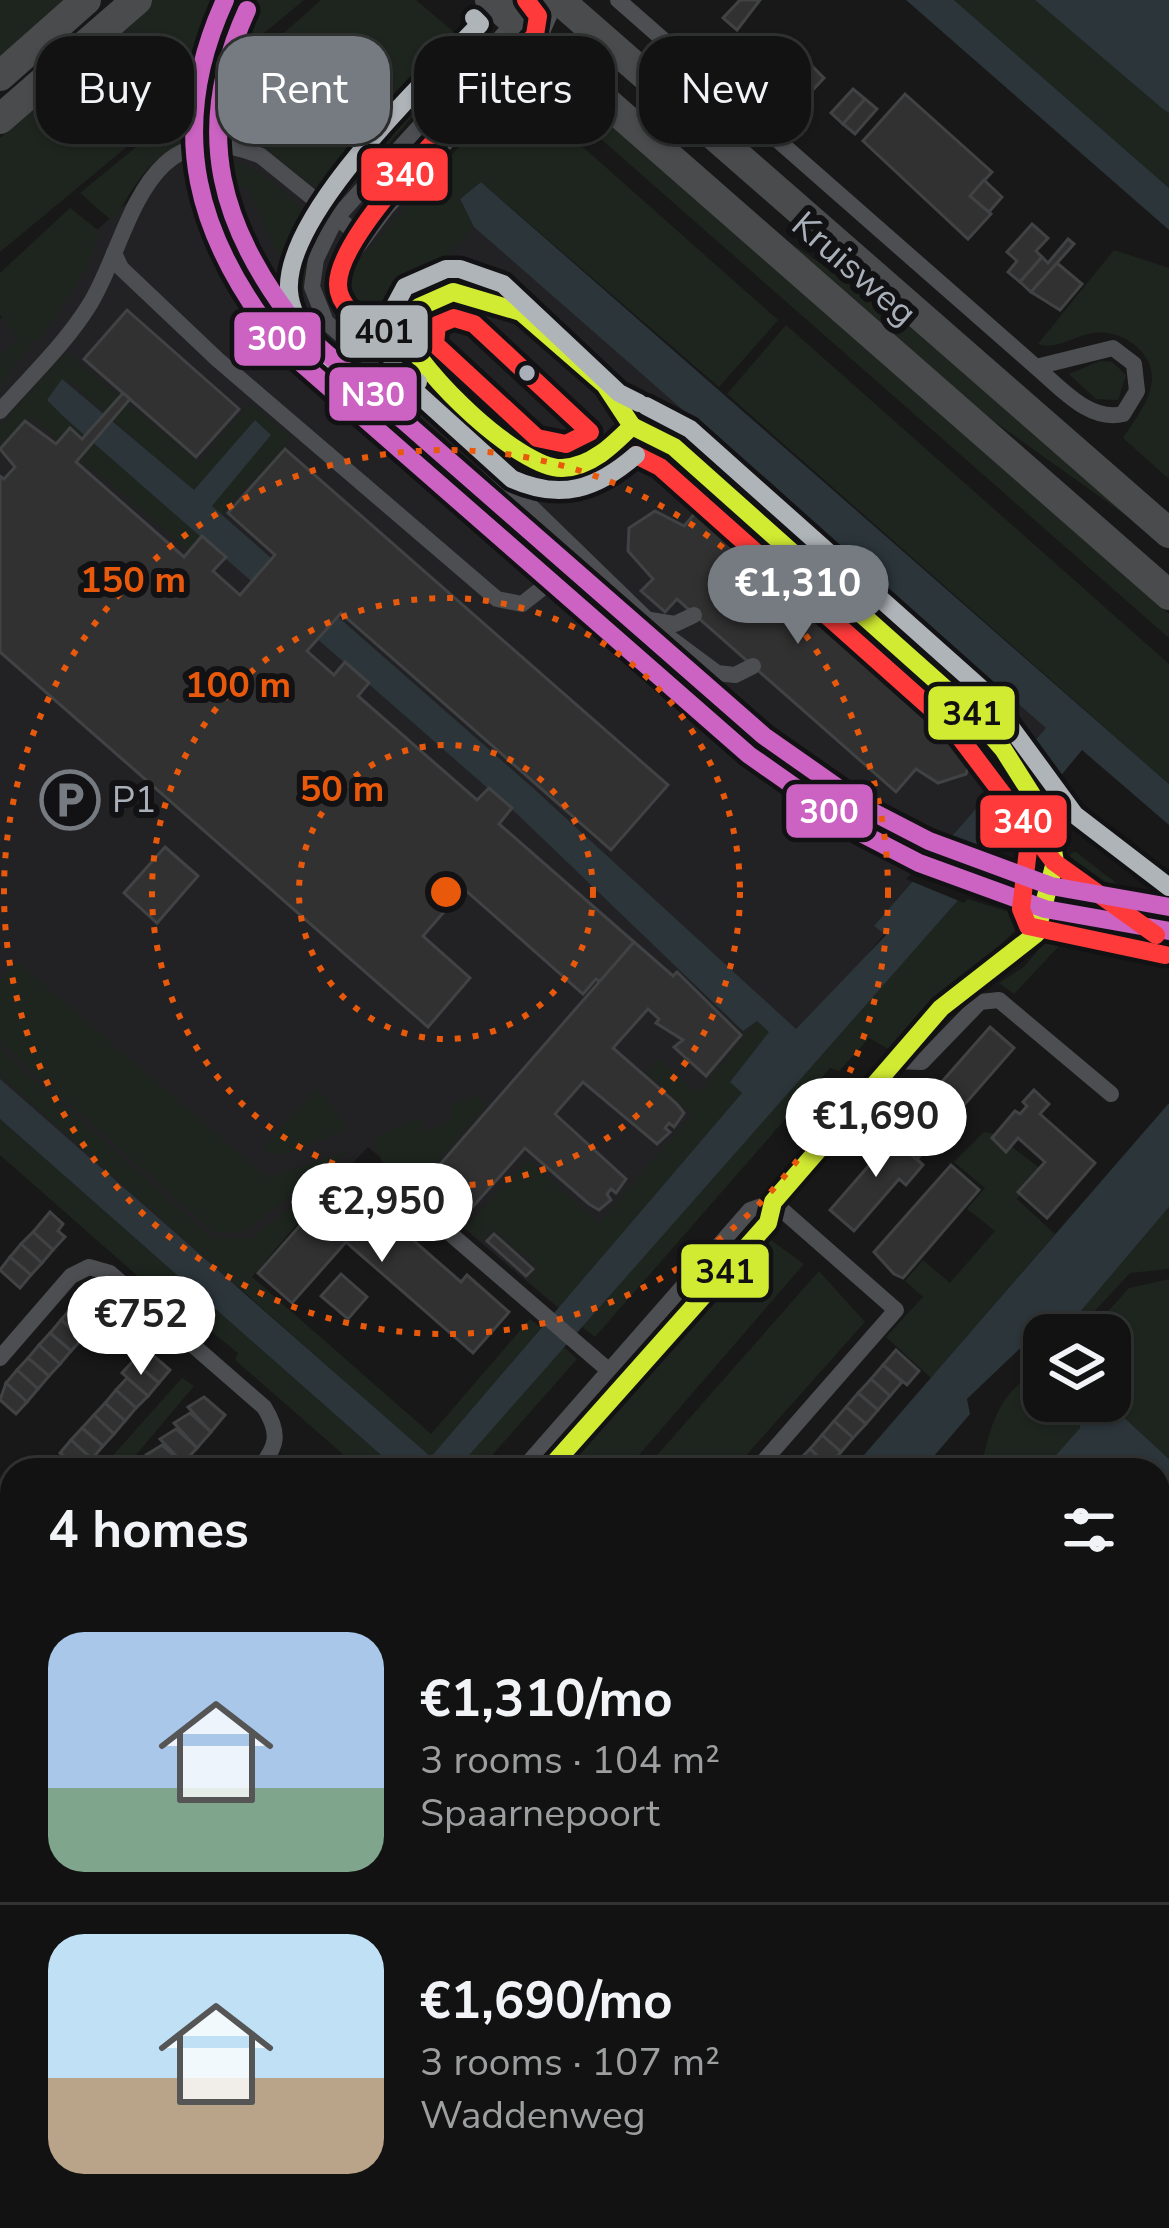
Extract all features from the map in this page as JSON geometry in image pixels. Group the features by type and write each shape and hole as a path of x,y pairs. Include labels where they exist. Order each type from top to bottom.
{"highway":[{"path":"0,76 86,0"},
{"name":"Kruisweg","path":"490,0 1169,595"},
{"name":"Kruisweg","path":"556,0 1169,533"},
{"path":"0,119 132,3"}],"street":[{"path":"556,0 336,218 316,259 312,287 326,322 379,364 649,620 709,670 735,675 753,666"},
{"path":"379,364 346,322 339,297 340,269 361,237 556,0"},
{"name":"Kruisweg","path":"618,0 1036,368 1088,410 1109,417 1124,414 1138,391 1134,364 1113,348 1036,368"},
{"path":"0,411 70,332 114,253 142,185 167,162 193,151 243,148 260,156 361,237"},
{"path":"114,253 121,268 217,359 497,598 522,604 554,579 549,532 537,513"},
{"path":"649,620 675,624 694,615"},
{"path":"534,1458 767,1223 773,1202 893,1061 922,1063 980,1002 999,1000 1111,1094"},
{"path":"402,1192 616,1377"},
{"path":"766,1458 896,1310 773,1202"},
{"path":"0,1358 71,1276 89,1267 110,1273 264,1407 276,1426 275,1449 268,1458"},
{"path":"557,1458 616,1377"}],"shaded area":[{"path":"0,0 65,0 0,59"},
{"path":"123,0 304,0 261,36 218,36 218,71 194,91 194,36 118,36 140,17"},
{"path":"321,0 416,0 459,36 414,36 414,115 390,142 390,36 281,36"},
{"path":"906,0 954,0 1169,188 1169,230"},
{"path":"954,0 1035,0 1169,113 1169,188"},
{"path":"1035,0 1169,0 1169,113 1163,109"},
{"path":"218,91 218,140 194,142 194,106"},
{"path":"36,107 36,144 130,144 0,252 0,138"},
{"path":"218,119 218,144 390,143 1058,723 569,1317 368,1147 233,1290 0,1083 0,319"},
{"path":"615,128 1169,614 1169,638 607,144 615,144"},
{"path":"140,144 185,144 170,150 145,172 113,222 80,193"},
{"path":"259,144 388,144 358,179 331,190 307,182"},
{"path":"461,144 580,144 778,320 719,387 481,182 460,199 474,227 371,338 352,305 354,266"},
{"path":"217,160 259,173 314,222 303,290 275,248 246,186 220,193"},
{"path":"481,182 1169,784 1169,825 1082,750 961,897 467,1458 384,1458 0,1119 0,1079 431,1457 742,1093 730,1082 769,1032 757,1021 743,1031 516,813 65,418 47,400 62,379 194,490 255,420 271,435 212,506 533,788 796,1029 886,935 874,926 1046,728 474,227 460,199"},
{"path":"70,208 99,231 89,263 39,342 34,339 0,386 0,356 19,339 0,315 0,273"},
{"path":"789,242 933,339 1166,544 988,417"},
{"path":"1114,250 1169,268 1169,479 1123,438 1145,404 1152,381 1146,358 1137,347 1116,335 1099,333 1038,344"},
{"path":"786,325 1169,664 1169,784 727,394"},
{"path":"66,352 199,463 250,403 292,438 221,514 211,505 271,435 256,420 194,491 66,378 84,435 202,535 189,551 31,417 0,453 0,426"},
{"path":"1100,361 1112,362 1126,375 1118,400 1096,399 1069,374"},
{"path":"1076,852 1152,915 1075,901 1068,891 1071,853"},
{"path":"961,897 1028,918 892,1051 869,1038 839,1071 830,1068 595,1337 581,1326"},
{"path":"1060,924 1169,944 1169,948 1111,941 1075,929 1014,994 999,983 1024,967"},
{"path":"18,962 267,1178 349,1151 243,1233 214,1232 0,1043 0,981"},
{"path":"757,1021 770,1032 730,1082 743,1092 559,1307 528,1281 538,1267 493,1229 482,1241 465,1227 528,1160 599,1223 692,1115 647,1073 658,1059 699,1093"},
{"path":"0,1049 213,1239 252,1238 355,1155 252,1277 431,1434 530,1319 541,1328 431,1458 0,1075"},
{"path":"317,1088 348,1129 283,1155 268,1153 264,1147"},
{"path":"477,1096 486,1105 418,1183 406,1185 381,1160 374,1138 419,1118 425,1132 453,1120 451,1105"},
{"path":"1169,1103 1169,1207 1078,1314 1023,1314 1023,1345 967,1399 970,1414 932,1458 861,1458"},
{"path":"0,1119 384,1458 347,1458 235,1360 238,1353 212,1332 207,1337 0,1155"},
{"path":"984,1132 995,1134 1041,1169 1017,1199 1055,1234 931,1378 886,1337 923,1297 905,1281 923,1260 950,1283 995,1231 967,1209 985,1188 954,1162"},
{"path":"1169,1207 1169,1269 1130,1273 1092,1314 1078,1314"},
{"path":"771,1240 804,1264 636,1458 571,1458"},
{"path":"819,1271 865,1322 744,1458 655,1458"},
{"path":"1169,1279 1169,1458 1129,1422 1131,1314 1106,1314 1129,1288"},
{"path":"563,1346 577,1359 490,1458 465,1458"},
{"path":"182,1378 194,1386 133,1458 111,1458"},
{"path":"1023,1382 1023,1422 1080,1422 1080,1428 1054,1458 984,1458 999,1410"},
{"path":"1080,1422 1129,1422 1168,1458 1054,1458 1080,1428"}],"pier":[{"path":"1025,743 1054,794 1029,824 1000,773"},
{"path":"934,848 991,871 964,903 906,879"}],"building":[{"path":"740,0 760,0 737,30 723,18"},
{"path":"811,65 824,78 811,92"},
{"path":"853,89 865,99 843,124 831,113"},
{"path":"905,94 992,172 970,196 991,214 968,239 863,141"},
{"path":"865,99 877,109 855,134 843,124"},
{"path":"984,180 1002,197 989,212 970,196"},
{"path":"1032,224 1048,238 1036,251 1042,257 1020,282 1008,272 1017,261 1007,252"},
{"path":"1068,239 1074,244 1031,292 1020,282 1042,257 1048,263"},
{"path":"1057,263 1082,284 1060,310 1031,292"},
{"path":"127,310 239,409 196,457 84,359"},
{"path":"123,393 130,399 76,462 184,557 202,536 226,557 213,571 240,595 275,555 228,513 285,449 668,785 611,850 341,613 307,651 334,675 345,662 369,683 358,696 477,800 489,788 512,808 499,824 634,942 600,982 596,979 583,994 464,889 423,936 470,978 428,1027 0,652 0,476 4,479 15,467 0,449 25,421 56,444 70,428 82,439"},
{"path":"704,503 969,737 974,752 966,774 938,783 916,769 896,792 677,599 665,612 641,591 653,579 628,551 629,528 655,511 684,526"},
{"path":"165,847 198,876 157,923 124,893"},
{"path":"634,942 673,976 677,972 741,1035 706,1076 674,1047 683,1040 656,1023 659,1019 648,1009 613,1048 684,1113 674,1127 669,1123 665,1128 670,1132 657,1144 583,1082 555,1114 626,1179 616,1193 611,1189 607,1194 611,1200 599,1210 589,1204 525,1148 462,1219 423,1184"},
{"path":"990,1027 1014,1048 944,1128 951,1134 933,1153 927,1148 917,1159 923,1165 881,1129 893,1138 903,1126 892,1117 906,1100 917,1110"},
{"path":"1034,1090 1049,1104 1040,1114 1095,1163 1047,1218 1018,1192 1045,1162 1018,1138 1006,1152 992,1138 1015,1111 1020,1114 1027,1106 1023,1102"},
{"path":"881,1129 923,1165 906,1185 899,1179 854,1231 830,1210 878,1155 867,1145"},
{"path":"951,1165 979,1190 903,1278 894,1274 874,1252"},
{"path":"342,1178 461,1282 467,1275 509,1312 473,1353 346,1242 292,1303 258,1273"},
{"path":"50,1212 63,1224 58,1231 65,1237 53,1250 33,1232"},
{"path":"33,1232 53,1250 42,1263 21,1244"},
{"path":"494,1234 533,1269 526,1276 487,1241"},
{"path":"21,1244 42,1263 31,1275 10,1257"},
{"path":"10,1257 31,1275 20,1288 0,1270"},
{"path":"341,1274 367,1297 348,1319 321,1296"},
{"path":"84,1294 105,1309 96,1328 72,1307"},
{"path":"72,1307 96,1328 87,1339 61,1320"},
{"path":"61,1320 82,1339 71,1351 50,1333"},
{"path":"50,1333 71,1351 60,1364 39,1345"},
{"path":"39,1345 60,1364 49,1376 28,1358"},
{"path":"896,1350 919,1371 907,1385 883,1365"},
{"path":"149,1352 170,1370 159,1383 138,1365"},
{"path":"28,1358 49,1376 38,1389 17,1370"},
{"path":"133,1361 159,1383 148,1396 122,1373"},
{"path":"883,1365 902,1382 890,1396 871,1379"},
{"path":"17,1370 38,1389 27,1402 6,1383"},
{"path":"127,1378 148,1396 136,1408 116,1390"},
{"path":"871,1379 890,1396 878,1410 858,1393"},
{"path":"6,1383 27,1402 16,1414 0,1400"},
{"path":"116,1390 136,1408 125,1421 105,1403"},
{"path":"858,1393 878,1410 866,1424 846,1407"},
{"path":"204,1397 225,1415 211,1432 188,1407"},
{"path":"105,1403 125,1421 114,1434 94,1415"},
{"path":"846,1407 866,1424 853,1438 834,1421"},
{"path":"190,1413 211,1432 197,1448 174,1423"},
{"path":"94,1415 114,1434 103,1446 82,1428"},
{"path":"834,1421 853,1438 841,1452 822,1435"},
{"path":"82,1428 103,1446 91,1458 71,1440"},
{"path":"176,1429 197,1448 188,1458 178,1458 160,1439"},
{"path":"822,1435 841,1452 836,1458 820,1458 810,1449"},
{"path":"71,1440 91,1458 66,1458 60,1453"},
{"path":"162,1445 177,1458 147,1458"}],"transit line":[{"name":"300","path":"225,0 197,94 194,139 199,182 229,266 284,348 749,755 859,832 919,863 1045,909 1169,931"},
{"name":"340","path":"410,334 385,339 348,309 338,285 344,259 389,193 535,35 538,16 526,0"},
{"name":"N30","path":"247,10 220,97 223,178 251,255 301,331 764,736 871,811 929,841 1051,886 1169,907"},
{"name":"401","path":"418,382 371,387 345,369 308,335 298,321 289,291 294,259 309,224 334,187 395,112 480,24 474,18"},
{"name":"401","path":"636,455 607,476 578,488 547,489 512,479 396,374 383,328 405,287 446,269 460,269 503,284 619,393 639,403"},
{"name":"341","path":"453,292 521,312 605,385 632,426 592,459 562,468 544,464 498,436 430,371 406,334 419,307 453,292"},
{"name":"340","path":"454,318 474,324 590,432 566,444 537,438 435,344 437,325 454,318"},
{"name":"401","path":"646,406 690,429 985,692 1075,815 1169,887"},
{"name":"341","path":"559,1458 768,1223 773,1202 941,1008 1036,934 1055,862 1048,820 1003,749 969,710 674,447 632,426"},
{"name":"340","path":"636,455 660,467 952,727 1054,862 1156,935"},
{"name":"340","path":"1007,801 1028,850 1021,909 1028,926 1165,955"}],"place":[{"name":"P1","path":"70,800"}]}
